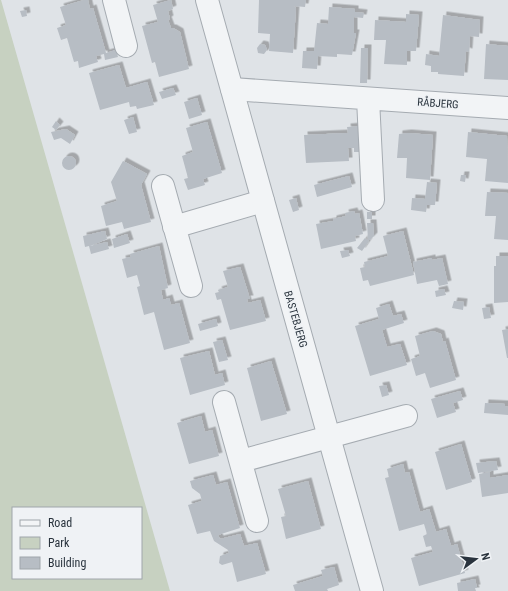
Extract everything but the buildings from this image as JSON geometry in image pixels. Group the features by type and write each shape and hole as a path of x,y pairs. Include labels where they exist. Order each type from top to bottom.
{"street":[{"path":"114,0 126,46"},
{"name":"BASTEBJERG","path":"207,0 372,591"},
{"name":"RÅBJERG","path":"232,90 508,108"},
{"path":"368,99 373,200"},
{"path":"163,186 191,286"},
{"path":"174,227 263,200"},
{"path":"224,402 257,522"},
{"path":"241,461 406,416"}],"green space":[{"path":"0,0 1,0 170,591 0,591"}]}
